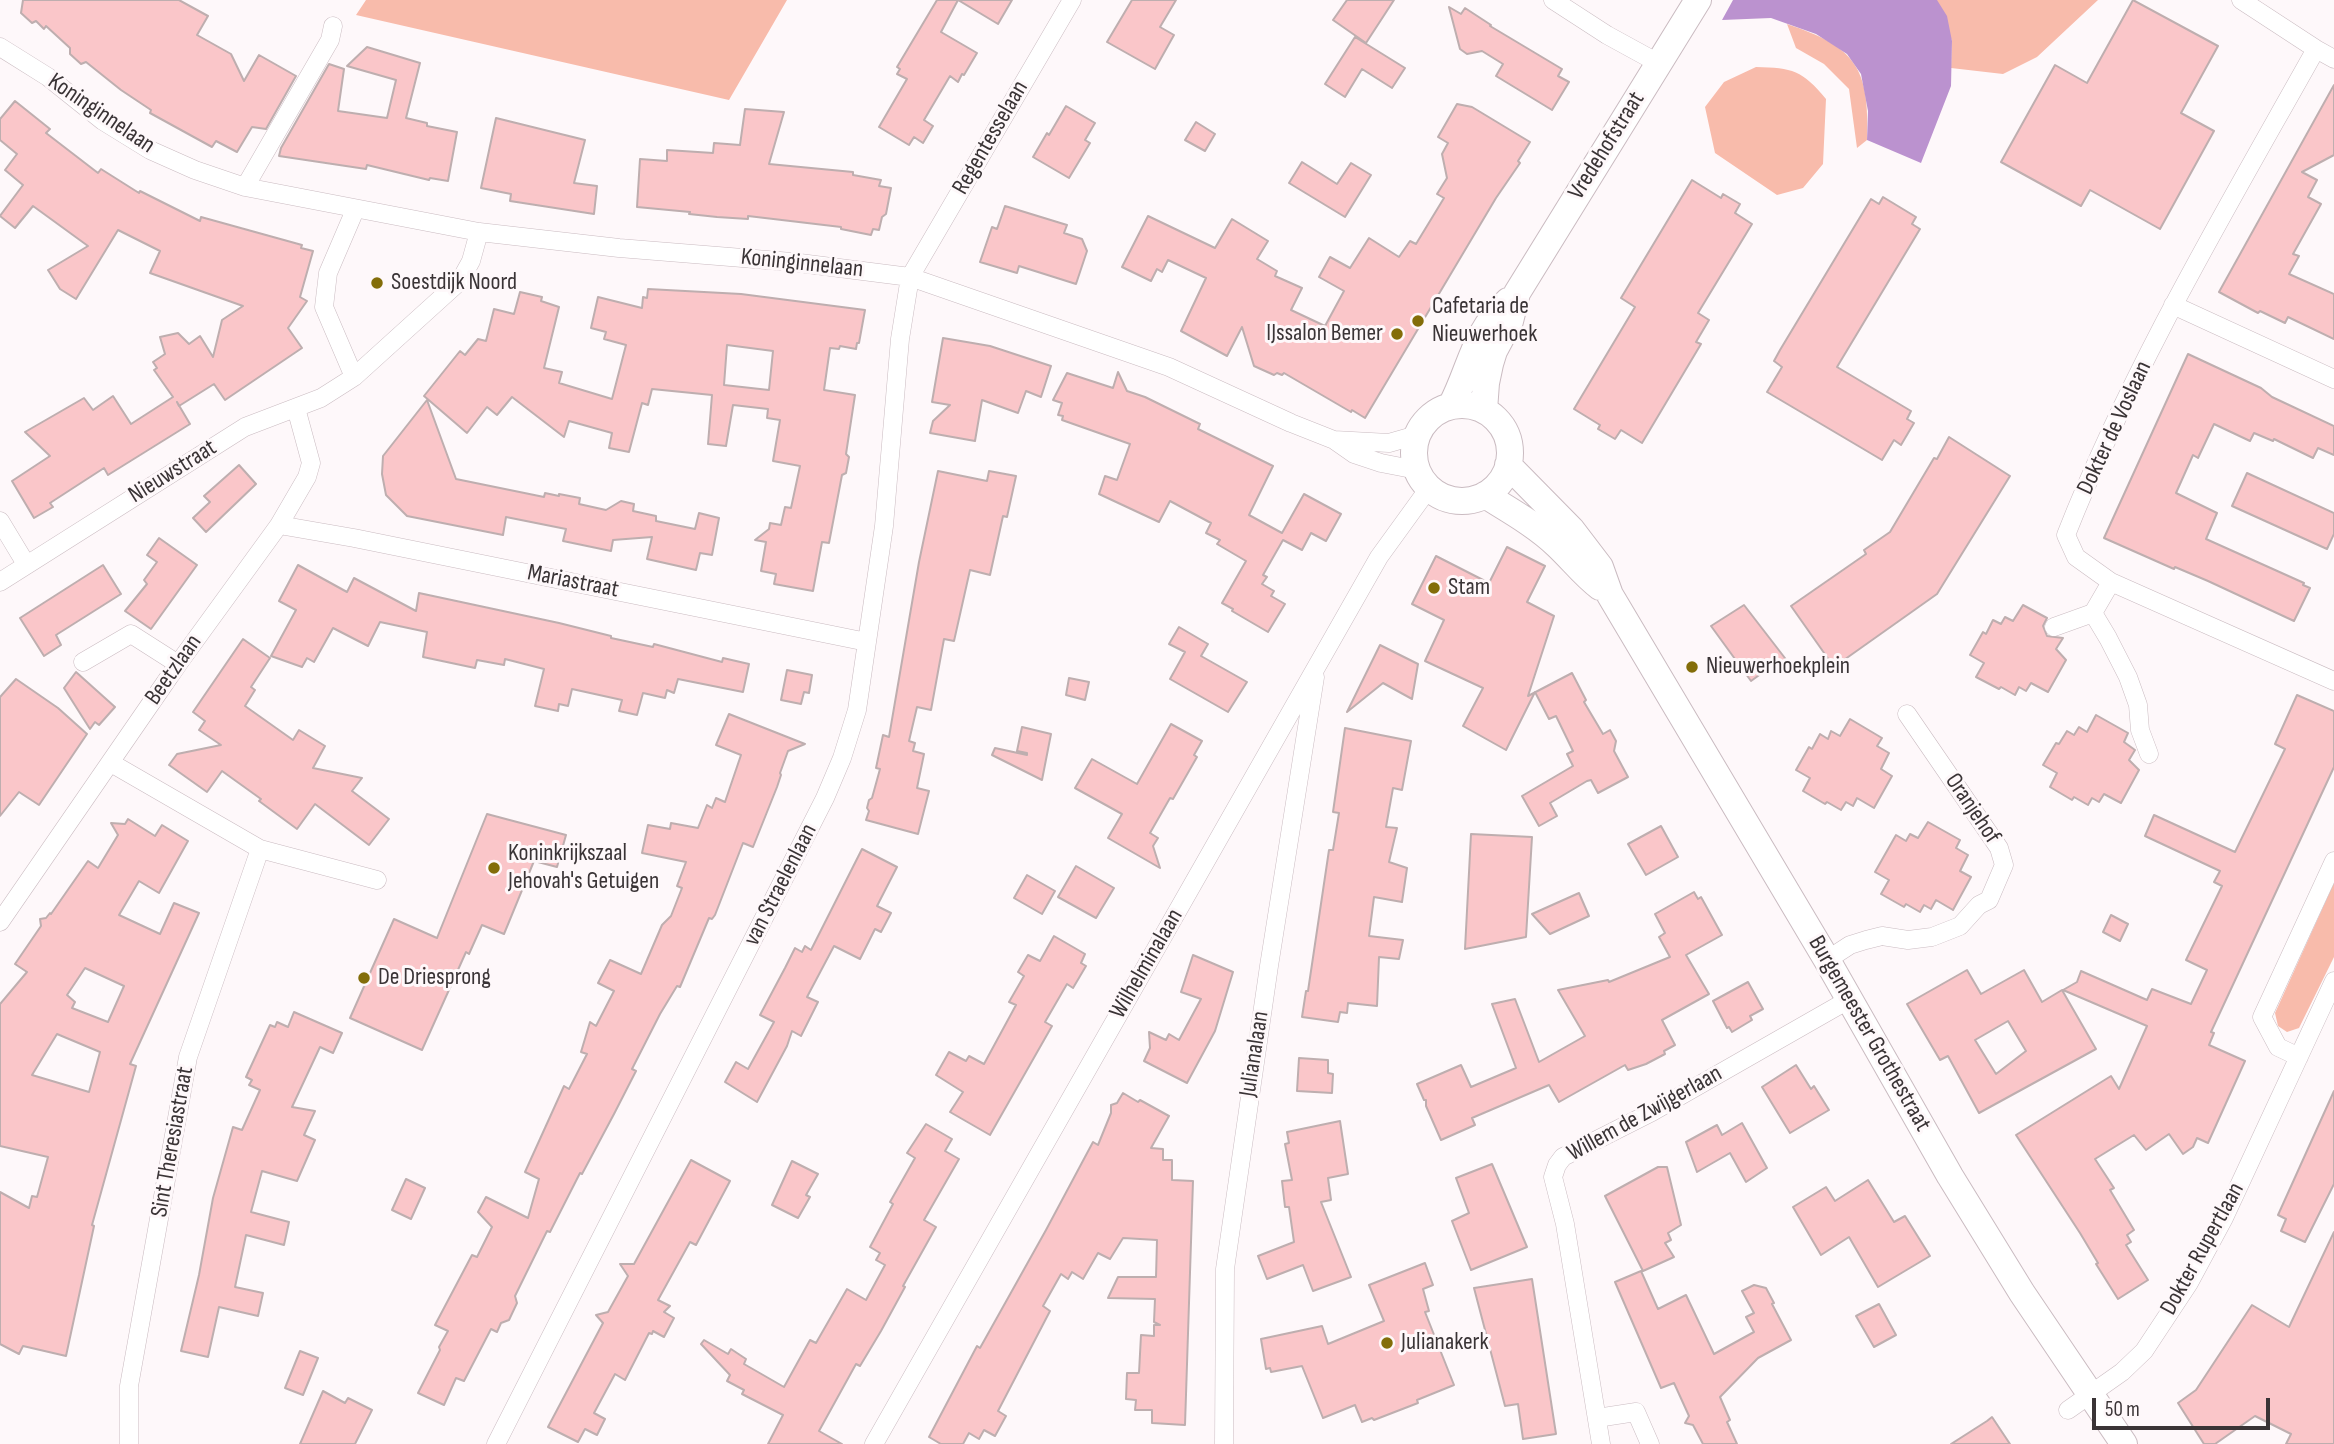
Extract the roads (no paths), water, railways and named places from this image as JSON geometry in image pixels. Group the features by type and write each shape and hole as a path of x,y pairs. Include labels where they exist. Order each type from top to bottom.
{"main road":[{"name":"Vredehofstraat","path":"1451,406 1476,341 1497,311 1517,293 1698,0"},
{"name":"Vredehofstraat","path":"1484,410 1490,364 1510,321 1517,293"},
{"path":"1451,406 1472,406 1484,410 1502,427 1507,439 1510,451 1503,477 1485,495 1475,499 1457,501 1438,495 1423,479 1414,448 1417,435 1437,411 1451,406"},
{"path":"1508,465 1571,529 1600,567 1610,595"},
{"path":"1485,495 1515,513 1556,544 1588,578 1610,595"},
{"name":"Burgemeester Grothestraat","path":"1610,595 1850,999 1957,1187 2022,1293 2124,1444"}],"street":[{"name":"Regentesselaan","path":"910,276 1072,0"},
{"path":"1553,0 1660,64"},
{"path":"2241,0 2334,59"},
{"path":"245,187 330,40 333,26"},
{"name":"Koninginnelaan","path":"0,47 48,77 103,121 150,150 195,170 245,187 479,232 910,276 1169,367 1291,423 1334,439 1389,443 1417,435"},
{"name":"Dokter de Voslaan","path":"2316,49 2173,305 2105,444 2066,535 2076,556 2111,582 2334,681"},
{"path":"354,377 324,307 328,273 355,210"},
{"name":"Nieuwstraat","path":"0,582 245,427 321,398 354,377 460,281 471,261 479,232"},
{"name":"van Straelenlaan","path":"496,1444 825,798 842,758 857,710 884,526 900,339 910,276"},
{"path":"2173,305 2334,379"},
{"name":"Beetzlaan","path":"0,922 178,664 279,525 307,477 311,463 296,408"},
{"name":"Koninginnelaan","path":"1334,439 1354,454 1423,479"},
{"name":"Wilhelminalaan","path":"874,1444 1423,479"},
{"path":"0,521 26,564"},
{"name":"Mariastraat","path":"279,525 867,642"},
{"path":"2054,627 2093,613 2111,582"},
{"path":"2093,613 2128,677 2138,705 2140,730 2149,754"},
{"path":"83,662 131,634 178,664"},
{"name":"Julianalaan","path":"1224,1444 1225,1269 1252,1075 1317,666"},
{"name":"Oranjehof","path":"1827,960 1866,940 1882,936 1908,940 1932,937 1960,926 1979,905 1989,900 2004,865 1999,848 1907,714"},
{"path":"111,763 260,849 377,880"},
{"name":"Sint Theresiastraat","path":"129,1444 129,1386 188,1057 260,849"},
{"path":"2299,1057 2278,1047 2263,1017 2334,861"},
{"name":"Dokter Rupertlaan","path":"2068,1410 2092,1395 2144,1351 2189,1283 2224,1218 2334,981"},
{"name":"Willem de Zwijgerlaan","path":"1601,1444 1565,1224 1553,1177 1557,1166 1563,1157 1652,1112 1850,999"},
{"path":"1597,1418 1636,1412 1650,1444"}],"place":[{"name":"Soestdijk Noord","path":"377,283"},
{"name":"Cafetaria de Nieuwerhoek","path":"1418,321"},
{"name":"IJssalon Bemer","path":"1397,334"},
{"name":"Stam","path":"1434,588"},
{"name":"Nieuwerhoekplein","path":"1692,667"},
{"name":"Koninkrijkszaal Jehovah's Getuigen","path":"494,868"},
{"name":"De Driesprong","path":"364,978"},
{"name":"Julianakerk","path":"1387,1343"}]}
